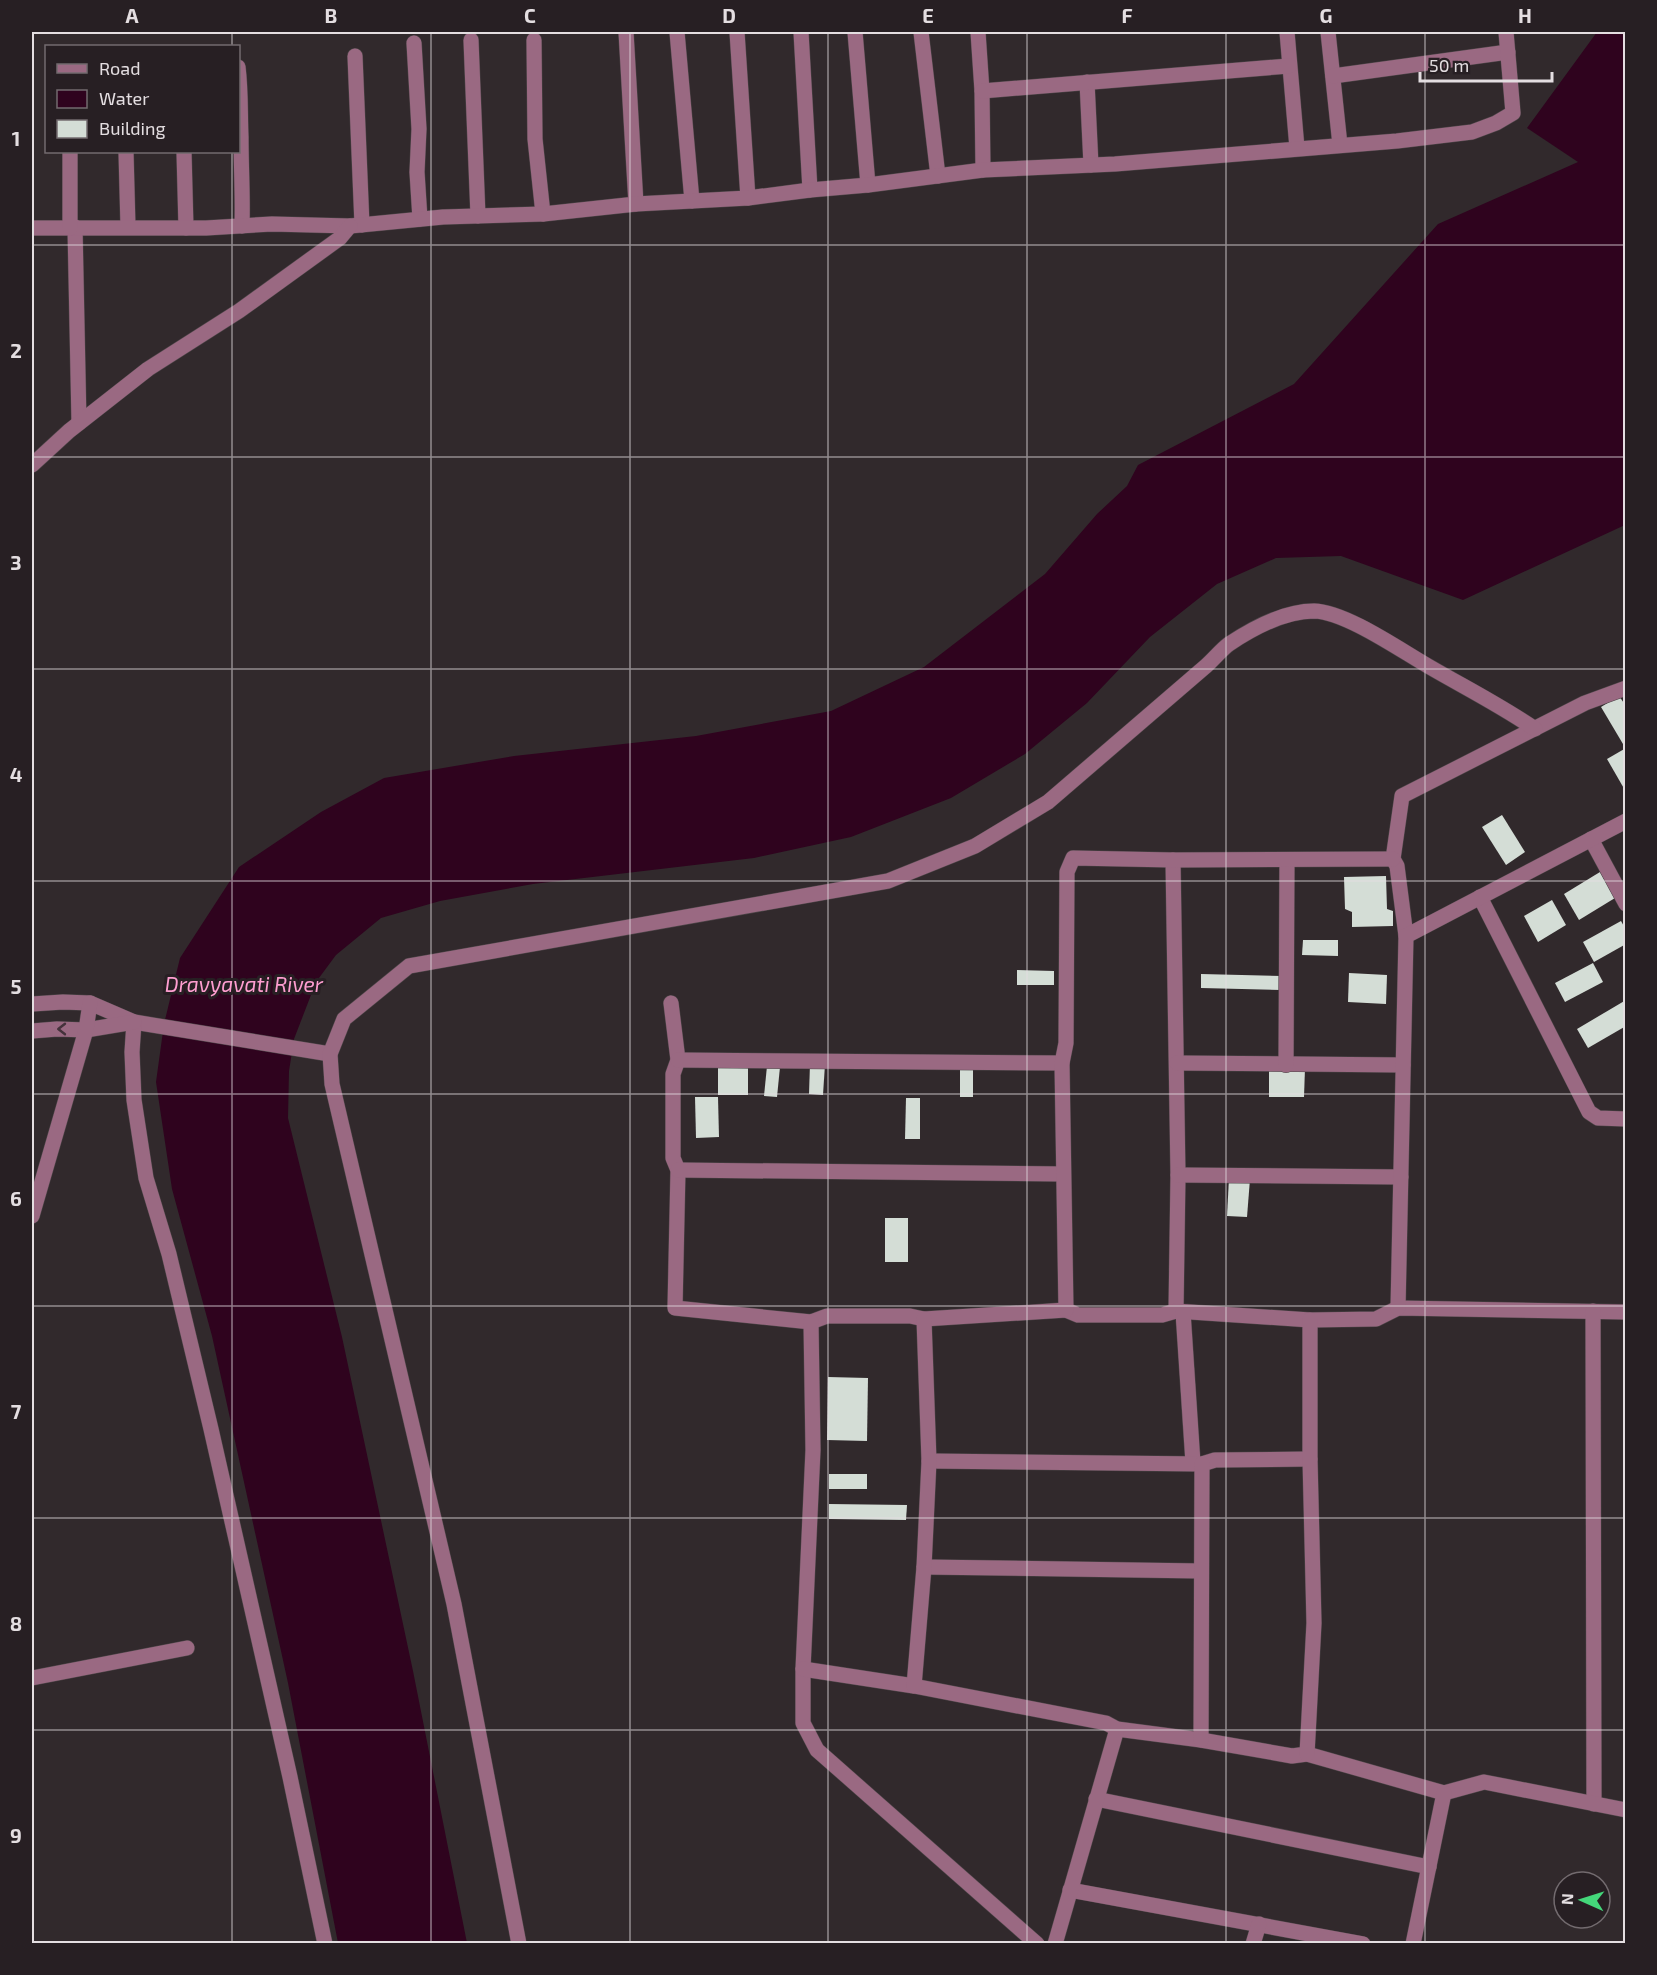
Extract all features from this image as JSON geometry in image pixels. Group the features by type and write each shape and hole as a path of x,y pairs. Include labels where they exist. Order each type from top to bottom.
{"street":[{"path":"626,32 636,204"},
{"path":"677,32 692,201"},
{"path":"738,32 748,198"},
{"path":"801,32 810,190"},
{"path":"855,32 868,185"},
{"path":"921,32 938,176"},
{"path":"978,32 982,91 983,170"},
{"path":"1287,32 1297,148"},
{"path":"1328,32 1340,145"},
{"path":"32,228 356,225 420,219 543,214 636,204 748,198 983,170 1091,165 1472,132 1496,123 1513,113 1506,32"},
{"path":"471,40 478,216"},
{"path":"534,40 535,139 543,214"},
{"path":"414,43 419,129 417,172 420,219"},
{"path":"1333,76 1508,52"},
{"path":"355,56 356,225"},
{"path":"982,91 1289,66"},
{"path":"1087,82 1091,165"},
{"path":"240,86 240,139 244,188 242,226"},
{"path":"70,153 79,423"},
{"path":"126,153 128,227"},
{"path":"184,153 186,228"},
{"path":"32,465 79,423 148,369 239,311 356,225"},
{"path":"519,1944 454,1604 332,1084 330,1054 344,1020 409,966 888,881 975,846 1048,802 1228,645 1282,617 1316,611 1364,628 1498,704 1535,729"},
{"path":"1398,1308 1406,936 1397,866 1393,859 1402,796 1585,703 1626,688"},
{"path":"1406,936 1626,821"},
{"path":"1591,839 1626,904"},
{"path":"1066,1310 1062,1063 1065,1043 1068,872 1073,858 1287,861 1393,859"},
{"path":"1173,860 1180,1312 1198,1463 1202,1740"},
{"path":"1286,1065 1287,861"},
{"path":"1480,897 1589,1112 1598,1118 1626,1119"},
{"path":"32,1004 90,1003 134,1022 330,1054"},
{"path":"32,1216 35,1187 86,1030 90,1003"},
{"path":"671,1003 678,1060 673,1074 673,1158 678,1170 675,1308 811,1322 827,1316 910,1316 924,1319 1066,1310 1078,1315 1162,1315 1180,1312 1310,1320 1376,1319 1398,1308 1626,1312"},
{"path":"32,1031 86,1030 134,1022"},
{"path":"134,1022 132,1052 134,1100 146,1178 169,1254 214,1441 290,1777 325,1944"},
{"path":"678,1060 1062,1063"},
{"path":"1177,1063 1403,1065"},
{"path":"678,1170 1063,1174"},
{"path":"1178,1175 1401,1177"},
{"path":"1593,1311 1594,1804"},
{"path":"914,1686 924,1567 929,1461 924,1319"},
{"path":"1307,1754 1314,1623 1310,1459 1310,1320"},
{"path":"811,1322 813,1450 803,1669 803,1723 816,1750 1037,1944"},
{"path":"929,1461 1198,1463 1215,1460 1310,1459"},
{"path":"924,1567 1201,1571"},
{"path":"32,1678 187,1648"},
{"path":"803,1669 914,1686 1106,1723 1116,1729 1202,1740 1292,1756 1307,1754 1444,1793 1484,1782 1626,1810"},
{"path":"1055,1944 1116,1729"},
{"path":"1413,1944 1444,1793"},
{"path":"1096,1799 1429,1867"},
{"path":"1070,1890 1363,1944"},
{"path":"1253,1944 1258,1924"}],"water":[{"name":"Dravyavati River","path":"1597,32 1625,32 1625,525 1463,600 1341,556 1276,558 1217,584 1150,637 1087,703 1025,754 951,798 851,837 754,858 533,884 440,901 381,918 336,955 316,982 294,1039 289,1071 288,1118 342,1337 413,1671 467,1943 338,1943 288,1683 212,1336 172,1189 156,1082 164,1024 180,958 239,867 321,812 384,778 514,756 696,736 831,711 924,667 1045,574 1097,514 1127,486 1138,465 1294,384 1438,224 1578,162 1527,128"}],"building":[{"path":"1619,696 1626,706 1626,743 1623,744 1601,707"},
{"path":"1626,748 1626,792 1607,759"},
{"path":"1502,815 1525,852 1506,865 1482,827"},
{"path":"1600,872 1615,898 1579,920 1564,894"},
{"path":"1386,876 1387,909 1393,911 1393,926 1352,927 1352,912 1345,909 1344,877"},
{"path":"1552,900 1566,925 1538,942 1524,916"},
{"path":"1621,921 1626,930 1626,944 1594,962 1583,942"},
{"path":"1303,940 1338,940 1338,956 1302,955"},
{"path":"1593,963 1603,982 1565,1002 1555,983"},
{"path":"1017,970 1054,971 1054,985 1017,985"},
{"path":"1349,973 1387,975 1386,1004 1348,1002"},
{"path":"1201,974 1282,976 1281,990 1201,988"},
{"path":"1626,1000 1626,1026 1588,1048 1577,1029"},
{"path":"718,1064 748,1064 748,1095 718,1095"},
{"path":"810,1064 825,1064 823,1095 809,1094"},
{"path":"767,1066 780,1067 777,1097 764,1096"},
{"path":"960,1067 973,1067 973,1097 960,1097"},
{"path":"1269,1068 1305,1068 1304,1097 1269,1097"},
{"path":"695,1097 718,1097 719,1137 696,1138"},
{"path":"906,1098 920,1098 920,1139 905,1139"},
{"path":"1229,1178 1250,1179 1247,1217 1227,1216"},
{"path":"885,1218 908,1218 908,1262 885,1262"},
{"path":"828,1377 868,1378 867,1441 827,1440"},
{"path":"829,1474 867,1474 867,1489 829,1489"},
{"path":"829,1504 907,1505 906,1520 829,1519"}]}
